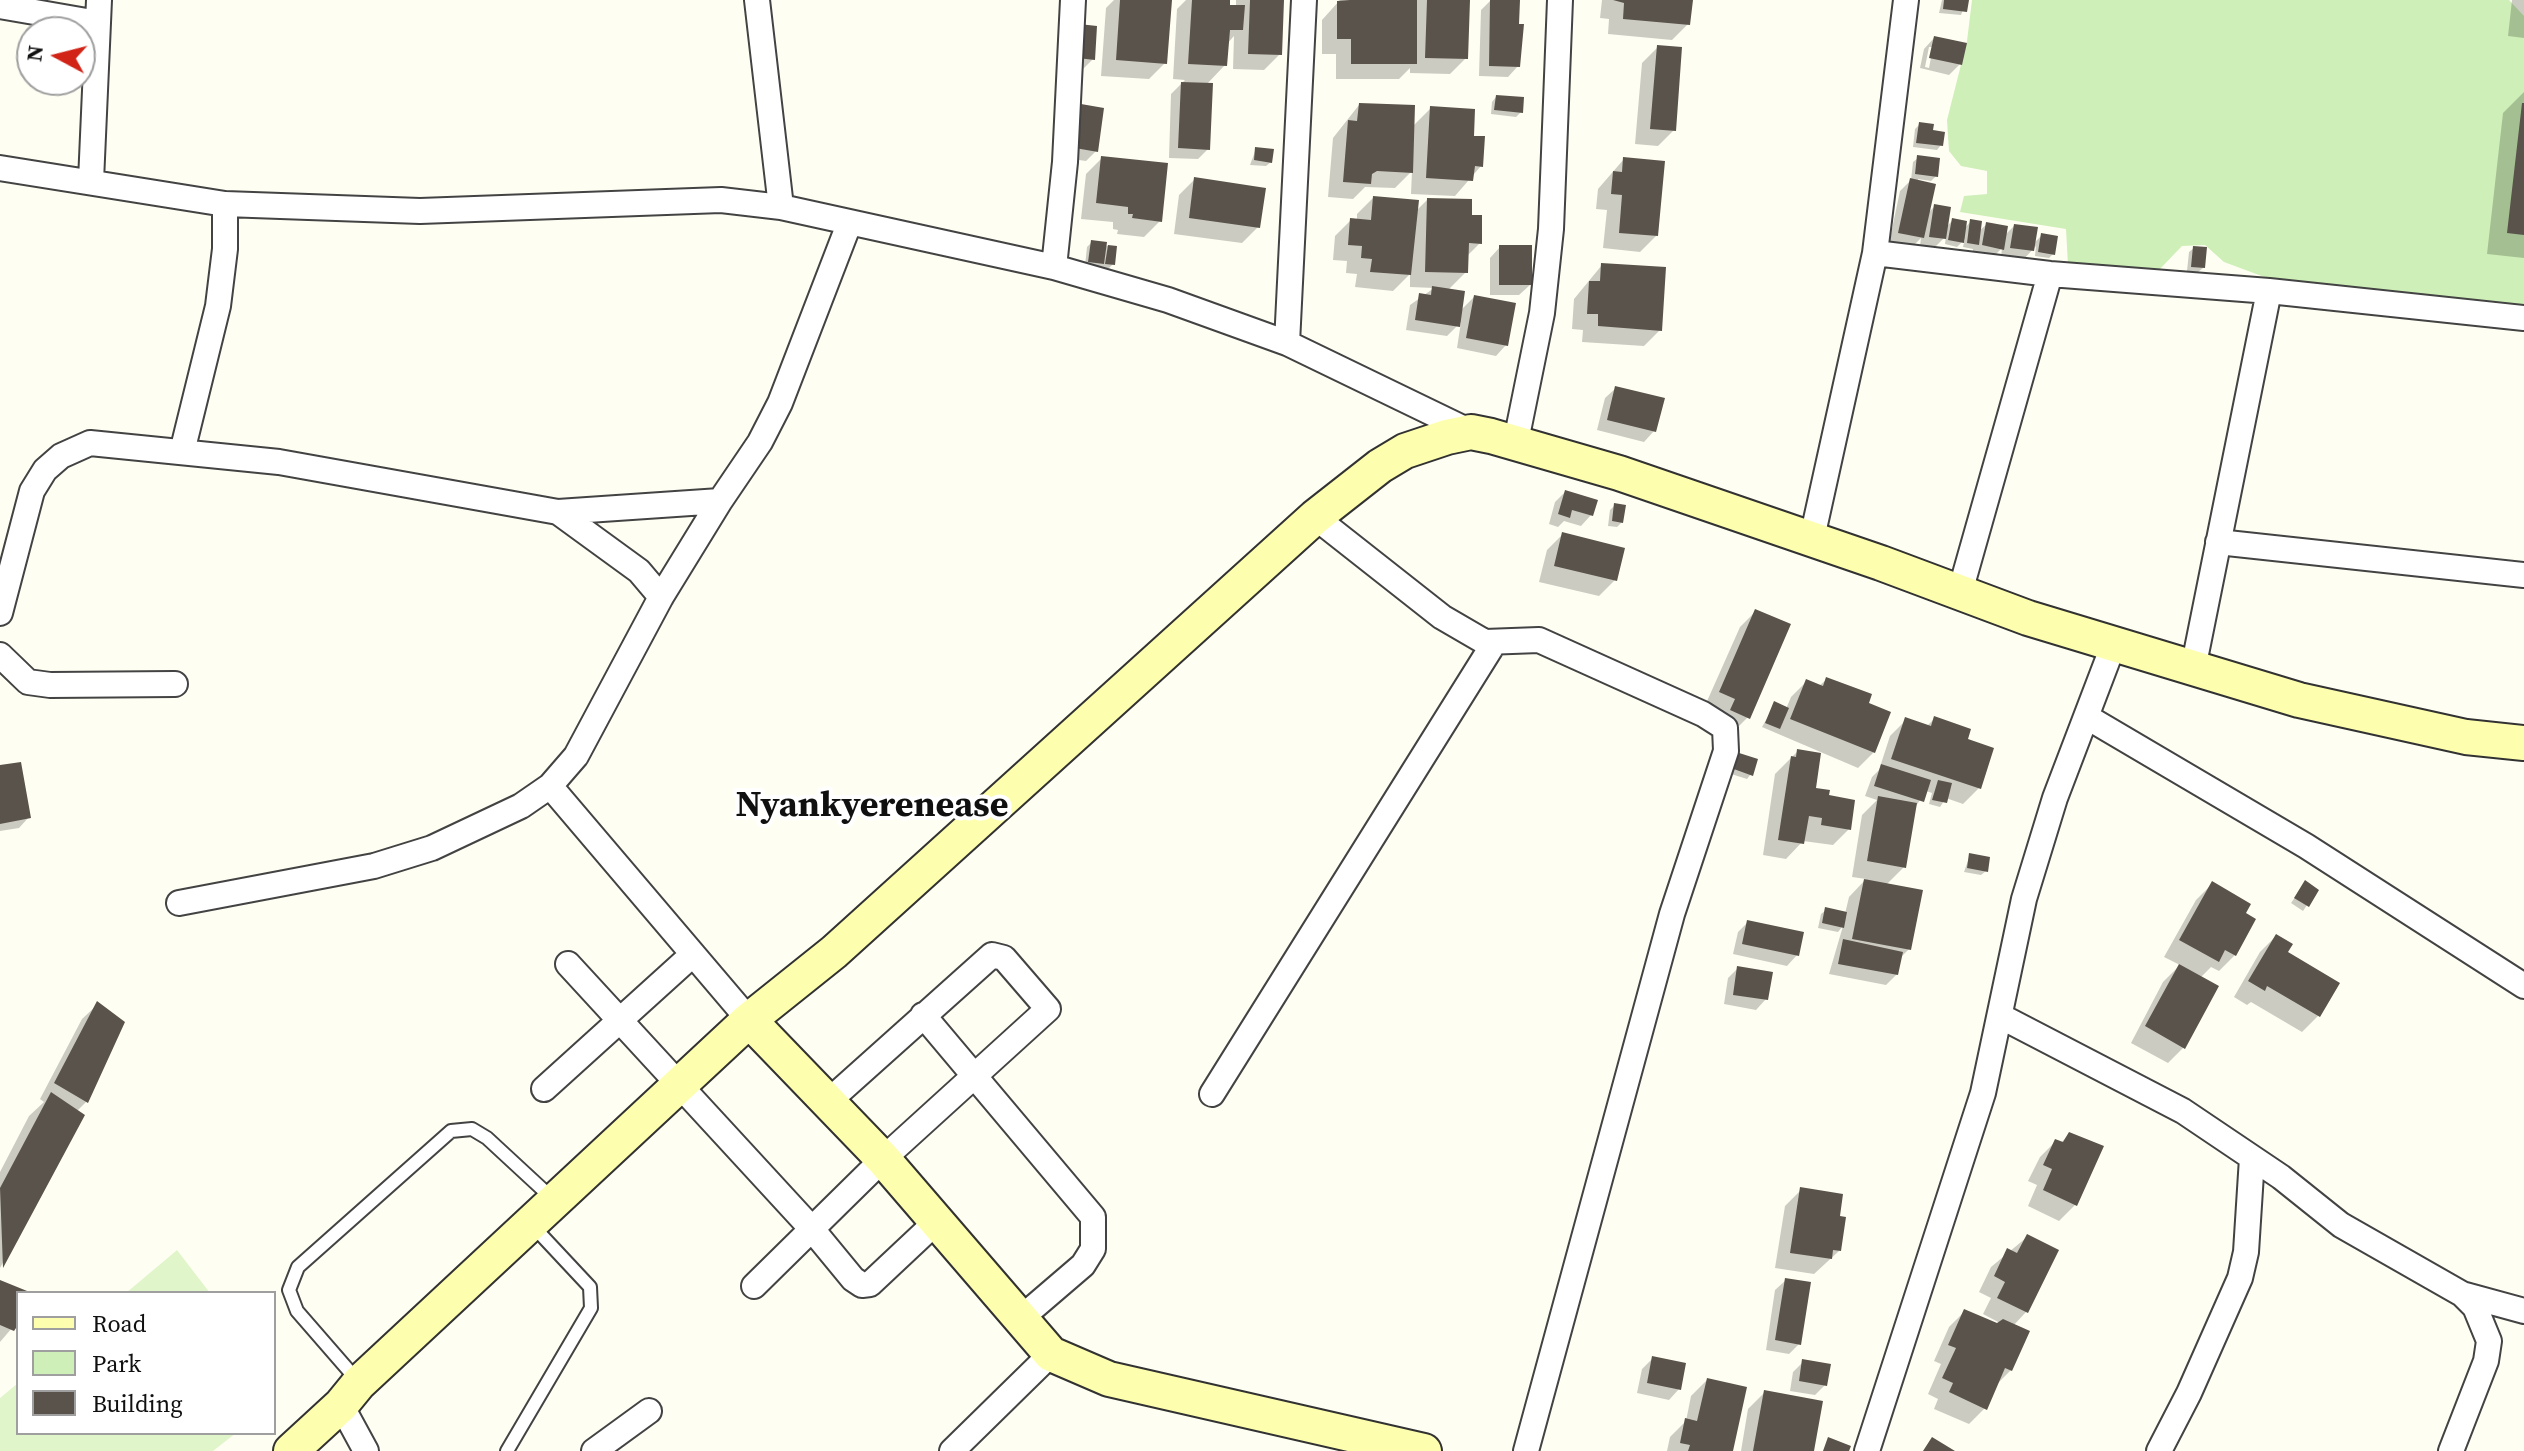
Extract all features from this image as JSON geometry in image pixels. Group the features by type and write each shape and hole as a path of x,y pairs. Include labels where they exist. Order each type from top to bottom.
{"street":[{"path":"757,0 781,207"},
{"path":"1054,267 1065,162 1073,0"},
{"path":"1287,343 1304,0"},
{"path":"1516,441 1542,313 1551,229 1560,0"},
{"path":"1812,538 1875,253 1906,0"},
{"path":"0,6 98,12 91,181"},
{"path":"0,168 225,204 420,211 721,200 781,207 1054,267 1168,300 1287,343 1471,432 1516,441 1812,538 2113,646 2386,720 2466,737 2524,743"},
{"path":"182,452 218,306 225,249 225,204"},
{"path":"179,903 374,866 432,848 521,806 550,786 576,756 661,597 760,442 780,403 849,224"},
{"path":"1875,253 2050,274 2269,291 2524,318"},
{"path":"1960,592 2050,274"},
{"path":"2193,669 2269,291"},
{"path":"291,1451 749,1020 834,952 1315,517 1355,483 1405,451 1471,432"},
{"path":"0,613 32,491 53,463 73,448 90,443 279,462 558,512 720,501"},
{"path":"558,512 639,571 661,597"},
{"path":"1315,517 1442,617 1485,642 1514,638 1539,640 1619,674 1703,714 1725,728 1726,751 1668,928 1526,1451"},
{"path":"2218,542 2524,575"},
{"path":"1212,1094 1494,643"},
{"path":"1867,1451 1956,1181 2002,1017 2024,899 2055,798 2113,646"},
{"path":"0,655 28,682 50,685 175,684"},
{"path":"2087,717 2306,846 2524,986"},
{"path":"550,786 691,956 749,1020 830,1100 1051,1354 1109,1379 1424,1451"},
{"path":"754,1286 883,1159 1048,1009 1004,958 992,955 983,959 830,1100"},
{"path":"544,1089 691,956"},
{"path":"568,964 811,1228 853,1279 862,1285 870,1284 935,1223"},
{"path":"923,1015 976,1074 1093,1217 1093,1249 1083,1265 1020,1319"},
{"path":"2002,1017 2183,1111 2363,1239 2462,1294 2524,1311"},
{"path":"2159,1451 2189,1393 2240,1278 2246,1252 2252,1158"},
{"path":"2451,1451 2486,1361 2489,1341 2475,1307 2462,1294"},
{"path":"952,1451 1051,1354"},
{"path":"350,1394 366,1451"},
{"path":"594,1451 649,1411"}],"lane":[{"path":"350,1394 297,1311 289,1290 298,1267 451,1131 472,1129 487,1138 544,1213 590,1287 591,1308 507,1451"}],"green space":[{"path":"1972,0 2509,0 2524,16 2524,312 2302,291 2224,262 2205,245 2182,246 2157,272 2068,265 2066,229 1960,212 1964,196 1987,194 1987,171 1961,166 1949,151 1947,120 1967,41"},
{"path":"177,1250 208,1291 128,1291"},
{"path":"16,1385 16,1435 233,1435 213,1451 0,1451 0,1398"}],"building":[{"path":"1120,0 1172,0 1167,64 1116,60"},
{"path":"1192,0 1230,0 1230,5 1245,5 1243,30 1230,30 1227,66 1188,64"},
{"path":"1250,0 1284,0 1282,55 1248,54"},
{"path":"1417,0 1417,64 1351,64 1351,39 1337,39 1337,1"},
{"path":"1427,0 1470,0 1468,59 1425,58"},
{"path":"1490,0 1520,0 1519,24 1524,24 1520,67 1489,66"},
{"path":"1613,0 1693,0 1690,25 1623,19 1624,3"},
{"path":"1944,0 1969,0 1967,12 1943,9"},
{"path":"1079,24 1097,26 1095,60 1077,58"},
{"path":"1934,36 1967,43 1962,65 1929,58"},
{"path":"1657,45 1682,47 1676,131 1650,129"},
{"path":"1181,82 1213,83 1210,150 1178,148"},
{"path":"1496,95 1524,97 1523,113 1494,110"},
{"path":"1359,103 1415,105 1413,173 1377,171 1372,174 1371,184 1343,182 1348,120 1357,121"},
{"path":"2524,103 2524,235 2507,233"},
{"path":"1081,104 1104,108 1098,152 1075,148"},
{"path":"1430,106 1475,109 1474,136 1485,136 1483,167 1475,166 1473,181 1426,178"},
{"path":"1919,122 1934,124 1933,130 1945,132 1943,146 1916,143"},
{"path":"1255,147 1274,149 1272,163 1254,160"},
{"path":"1917,155 1940,158 1938,177 1915,174"},
{"path":"1101,156 1168,163 1162,222 1132,218 1128,207 1096,203"},
{"path":"1623,157 1665,161 1658,236 1619,233 1622,195 1611,194 1613,171 1622,172"},
{"path":"1194,177 1266,188 1260,228 1189,218"},
{"path":"1910,178 1936,184 1924,238 1898,233"},
{"path":"1373,196 1419,200 1411,275 1370,272 1372,259 1361,258 1362,246 1348,245 1350,218 1371,220"},
{"path":"1427,198 1472,199 1472,215 1482,215 1482,244 1469,243 1468,273 1425,272"},
{"path":"1934,204 1951,207 1946,239 1929,237"},
{"path":"1952,218 1967,221 1964,243 1948,240"},
{"path":"1970,219 1982,221 1979,245 1967,243"},
{"path":"1986,222 2008,226 2004,250 1982,245"},
{"path":"2014,224 2038,227 2034,251 2010,248"},
{"path":"2041,233 2058,236 2055,255 2038,252"},
{"path":"1091,240 1107,242 1104,264 1088,262"},
{"path":"1108,245 1117,246 1115,265 1105,264"},
{"path":"1499,245 1532,245 1532,285 1499,285"},
{"path":"2193,246 2207,247 2205,268 2191,267"},
{"path":"1601,263 1666,267 1662,331 1598,326 1598,314 1587,314 1589,281 1600,281"},
{"path":"1432,286 1465,291 1460,327 1415,320 1419,293 1431,295"},
{"path":"1474,295 1516,303 1508,346 1466,338"},
{"path":"1615,386 1665,398 1656,432 1607,420"},
{"path":"1565,490 1598,500 1593,516 1572,510 1570,518 1558,514"},
{"path":"1614,503 1626,505 1623,523 1612,521"},
{"path":"1562,532 1625,548 1617,581 1554,566"},
{"path":"1755,609 1791,624 1750,719 1730,710 1735,699 1719,692"},
{"path":"1826,677 1872,694 1869,703 1891,712 1875,753 1790,719 1806,679 1823,686"},
{"path":"1774,701 1789,708 1780,729 1765,723"},
{"path":"1934,716 1971,729 1968,739 1994,748 1981,789 1891,759 1905,717 1931,726"},
{"path":"1797,749 1821,753 1816,788 1830,790 1829,795 1855,800 1851,830 1821,825 1822,818 1809,816 1804,844 1778,840 1791,756 1796,757"},
{"path":"1736,752 1758,759 1753,776 1731,768"},
{"path":"21,762 31,818 0,824 0,765"},
{"path":"1881,764 1931,780 1924,802 1874,786"},
{"path":"1938,780 1952,783 1947,803 1932,800"},
{"path":"1878,796 1917,803 1906,868 1867,861"},
{"path":"1969,853 1990,857 1988,872 1967,868"},
{"path":"1864,879 1923,890 1911,950 1852,939"},
{"path":"2305,880 2319,890 2309,907 2294,898"},
{"path":"2212,881 2251,904 2246,913 2256,919 2236,956 2225,950 2219,962 2179,940"},
{"path":"1825,907 1847,912 1844,928 1822,923"},
{"path":"1747,920 1804,932 1799,956 1742,944"},
{"path":"2276,934 2293,944 2288,952 2340,983 2320,1017 2267,986 2265,991 2248,981"},
{"path":"1843,939 1903,952 1898,975 1838,964"},
{"path":"2179,964 2219,986 2185,1049 2145,1026"},
{"path":"1737,966 1773,972 1768,1000 1733,995"},
{"path":"97,1001 125,1022 88,1103 54,1083"},
{"path":"51,1092 85,1115 3,1268 0,1188"},
{"path":"2069,1132 2104,1146 2077,1206 2043,1190 2052,1169 2043,1165 2055,1139 2063,1142"},
{"path":"1800,1187 1843,1194 1840,1216 1846,1217 1841,1251 1833,1250 1832,1259 1790,1253"},
{"path":"2027,1234 2059,1250 2028,1313 1997,1298 2005,1282 1994,1276 2007,1248 2017,1253"},
{"path":"1785,1278 1811,1282 1801,1345 1775,1340"},
{"path":"0,1280 27,1291 16,1291 14,1331 0,1325"},
{"path":"1964,1309 1997,1323 2003,1319 2030,1331 2012,1371 2005,1368 1987,1410 1949,1392 1953,1383 1942,1378 1956,1348 1948,1345"},
{"path":"1652,1356 1686,1363 1681,1390 1647,1383"},
{"path":"1802,1359 1831,1364 1827,1386 1799,1381"},
{"path":"1707,1378 1747,1387 1733,1451 1688,1451 1690,1445 1680,1443 1685,1418 1697,1421"},
{"path":"1764,1390 1823,1401 1814,1451 1753,1451"},
{"path":"1828,1437 1851,1446 1849,1451 1823,1451"},
{"path":"1932,1437 1955,1451 1923,1451"}],"district":[{"name":"Nyankyerenease","path":"872,807"}]}
